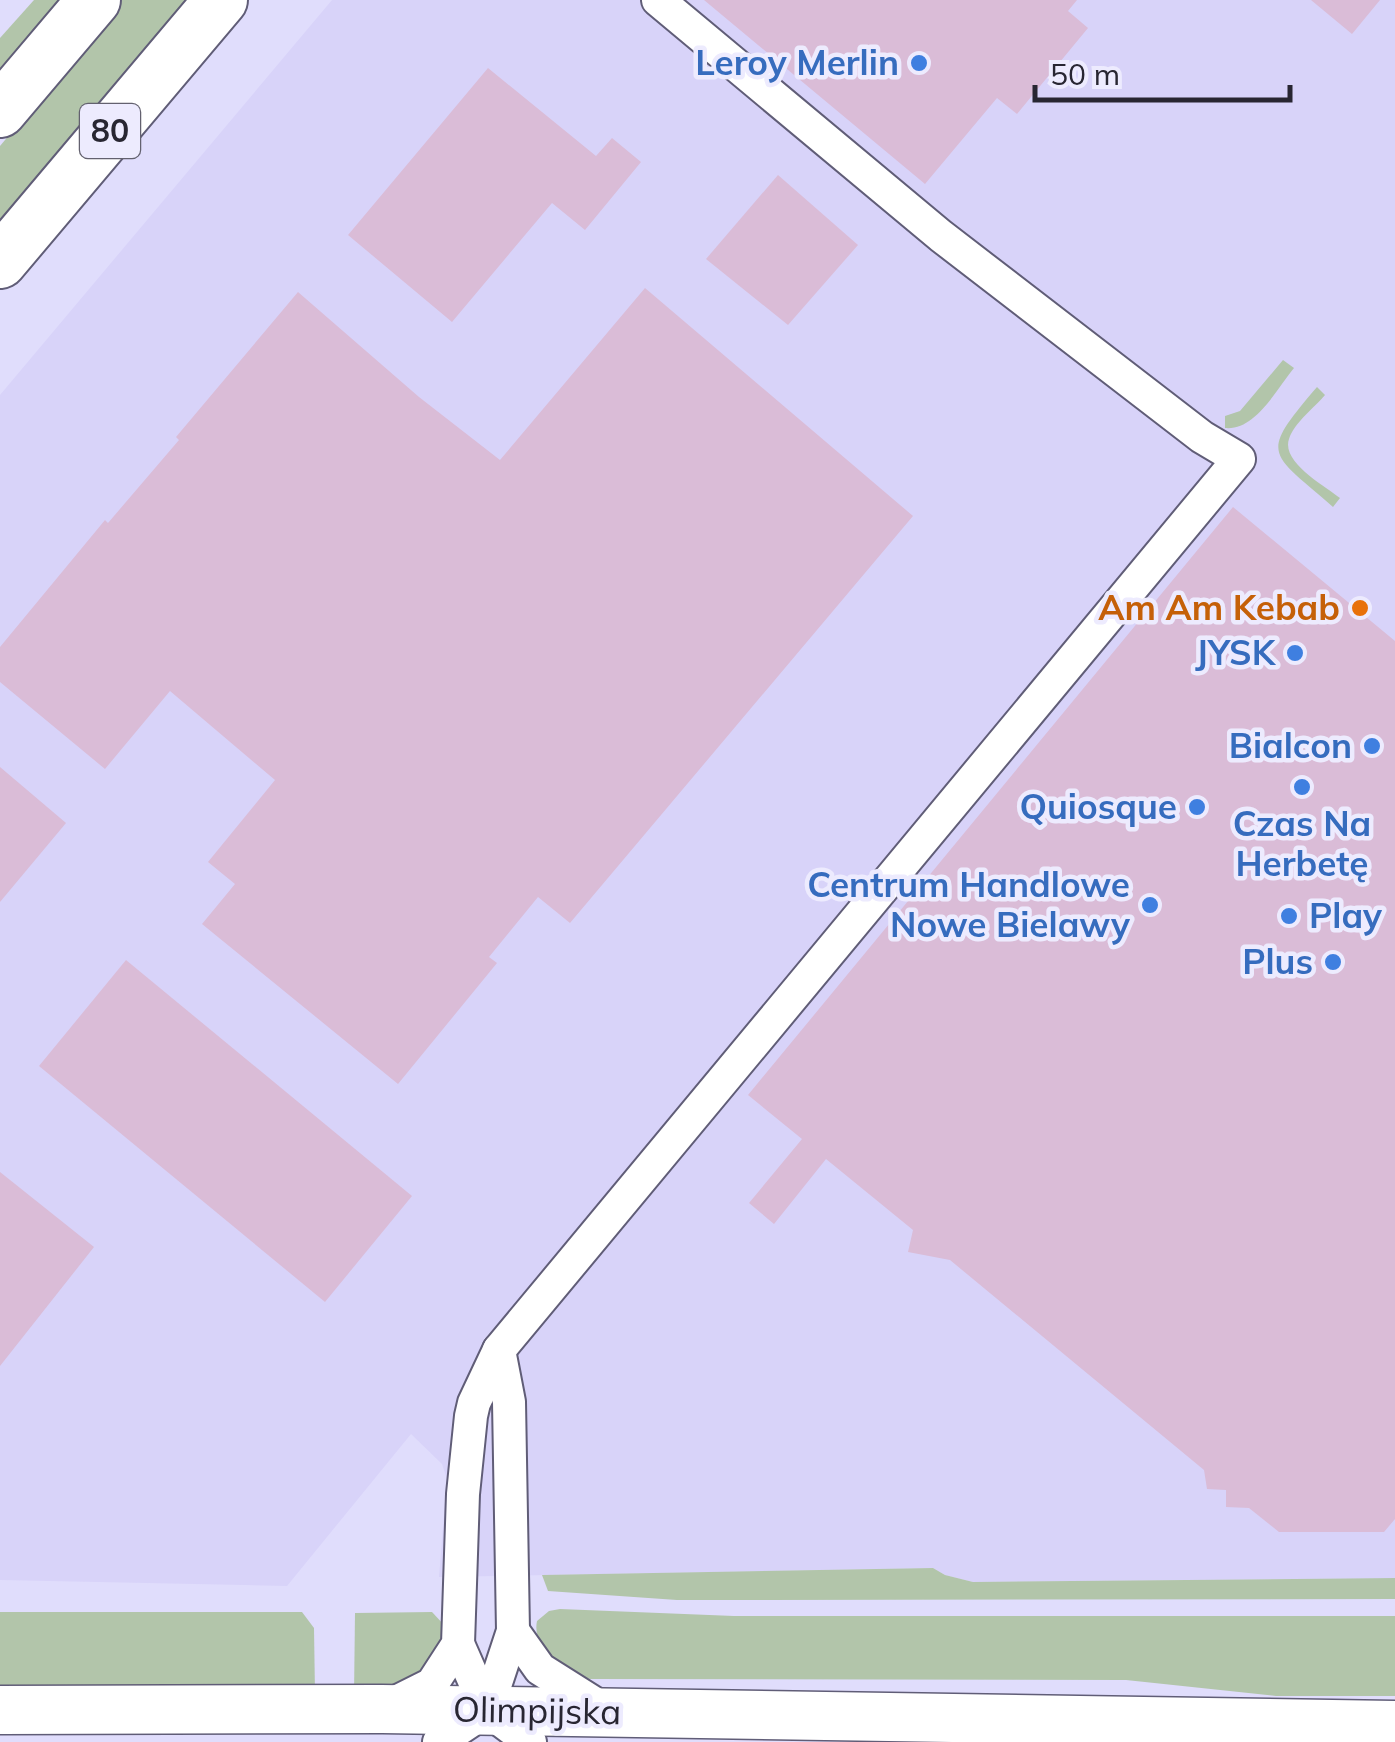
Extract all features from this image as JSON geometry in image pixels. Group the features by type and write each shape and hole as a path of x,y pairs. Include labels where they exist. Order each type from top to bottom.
{"main road":[{"path":"0,111 94,0"},
{"name":"80","path":"0,262 221,0"},
{"name":"Olimpijska","path":"0,1710 487,1710 1074,1723 1395,1725"},
{"name":"Olimpijska","path":"726,1742 1074,1723"}],"street":[{"path":"530,1742 487,1710 458,1644 463,1494 472,1416 498,1350 1239,459 1202,437 941,236 658,0"},
{"path":"439,1742 487,1710 513,1631 509,1402 498,1350"},
{"path":"513,1631 540,1669 609,1712"},
{"path":"382,1709 432,1684 458,1644"}],"shaded area":[{"path":"332,0 1395,0 1395,1578 973,1582 933,1568 439,1577 447,1479 442,1464 411,1434 287,1586 0,1580 0,395"}],"green space":[{"path":"34,0 64,0 0,76 0,38"},
{"path":"122,0 194,0 0,231 0,146"},
{"path":"1283,360 1294,368 1264,407 1246,423 1225,428 1225,416 1240,411"},
{"path":"1317,387 1325,395 1295,427 1288,448 1306,473 1340,498 1333,507 1284,463 1279,452 1286,427"},
{"path":"933,1568 973,1582 1395,1578 1395,1599 677,1600 548,1591 542,1575"},
{"path":"549,1611 734,1616 1395,1616 1395,1696 1276,1696 1126,1680 590,1679 562,1665 540,1641 537,1621"},
{"path":"0,1612 302,1612 314,1628 315,1694 0,1695"},
{"path":"432,1612 445,1626 424,1672 403,1686 354,1695 355,1613"}],"building":[{"name":"Leroy Merlin","path":"704,0 1077,0 1068,11 1088,28 1017,114 997,98 925,184"},
{"path":"1311,0 1380,0 1352,34"},
{"path":"488,68 596,156 612,138 641,162 585,230 552,203 452,322 348,235"},
{"path":"778,175 858,245 788,325 706,259"},
{"path":"645,288 913,516 570,923 538,897 489,957 497,963 398,1084 202,924 235,884 208,862 275,780 170,691 105,769 0,682 0,647 105,520 108,523 179,440 176,437 298,292 419,397 500,460"},
{"name":"Centrum Handlowe Nowe Bielawy","path":"1233,507 1395,641 1395,1519 1384,1532 1279,1532 1249,1508 1226,1507 1226,1490 1207,1489 1204,1470 950,1260 908,1252 913,1230 826,1159 774,1224 749,1203 802,1139 748,1095"},
{"path":"0,767 66,823 0,902"},
{"path":"126,960 412,1196 325,1302 39,1066"},
{"path":"0,1172 94,1247 0,1366"}],"place":[{"name":"Leroy Merlin","path":"919,63"},
{"name":"Am Am Kebab","path":"1360,608"},
{"name":"JYSK","path":"1295,653"},
{"name":"Bialcon","path":"1372,746"},
{"name":"Czas Na Herbetę","path":"1302,787"},
{"name":"Quiosque","path":"1197,807"},
{"name":"Centrum Handlowe Nowe Bielawy","path":"1150,905"},
{"name":"Play","path":"1289,916"},
{"name":"Plus","path":"1333,962"}]}
